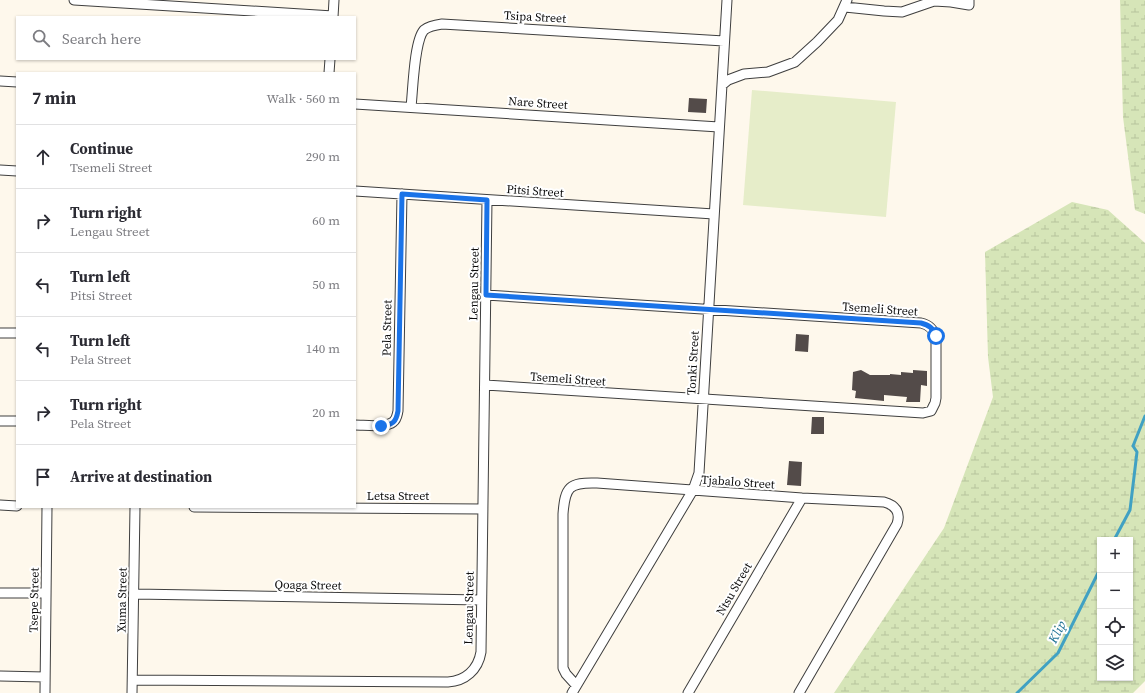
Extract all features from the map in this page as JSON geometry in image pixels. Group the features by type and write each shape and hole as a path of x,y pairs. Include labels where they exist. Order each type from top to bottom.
{"street":[{"path":"74,0 318,16"},
{"path":"333,16 334,0"},
{"name":"Tonki Street","path":"574,689 693,490 699,472 727,0"},
{"path":"722,85 728,80 744,74 768,72 794,62 817,42 838,20 846,4 884,12 902,12 934,1 969,5 969,0"},
{"name":"Tsipa Street","path":"411,107 418,42 424,31 434,25 442,24 724,41"},
{"path":"329,72 330,60"},
{"path":"0,81 16,82"},
{"name":"Nare Street","path":"356,104 719,127"},
{"path":"0,170 16,171"},
{"name":"Pitsi Street","path":"356,191 714,214"},
{"name":"Pela Street","path":"356,425 388,425 394,422 398,411 402,194"},
{"name":"Lengau Street","path":"133,680 448,682 457,681 469,674 476,666 481,652 487,200"},
{"name":"Tsemeli Street","path":"485,385 923,414 931,411 936,398 936,338 934,331 927,325 921,323 486,295"},
{"path":"0,333 16,333"},
{"path":"0,421 16,421"},
{"name":"Tjabalo Street","path":"574,689 563,668 563,514 564,498 572,486 582,483 589,483 802,498 884,502 895,507 899,515 897,524 799,693"},
{"name":"Ntsu Street","path":"688,693 802,498"},
{"path":"0,505 16,506"},
{"name":"Tsepe Street","path":"45,693 47,508"},
{"name":"Xuma Street","path":"132,693 135,508"},
{"name":"Letsa Street","path":"354,508 483,509"},
{"path":"0,593 46,593"},
{"name":"Qoaga Street","path":"134,594 481,600"},
{"path":"0,676 35,676 45,678"}],"green space":[{"path":"1120,0 1145,0 1145,214 1135,210 1123,117"},
{"path":"752,90 896,102 886,217 743,205"},
{"path":"1072,202 1108,210 1145,243 1145,681 1133,693 834,693 944,528 993,397 988,357 985,252"}],"building":[{"path":"689,98 707,99 706,113 688,112"},
{"path":"796,334 809,335 808,352 795,351"},
{"path":"861,370 870,375 901,375 901,372 913,373 913,370 927,371 927,386 921,385 920,402 906,402 907,397 884,395 884,401 855,398 856,391 852,390 853,372"},
{"path":"812,417 824,417 824,434 811,434"},
{"path":"789,461 802,462 801,486 787,485"}],"waterway":[{"name":"Klip","path":"1116,537 1130,510 1137,452 1133,446 1145,416"},
{"name":"Klip","path":"1017,693 1058,653 1098,573"}],"route":[{"path":"381,426 394,422 398,411 402,194 487,200 486,295 921,323 932,328 936,336"}]}
